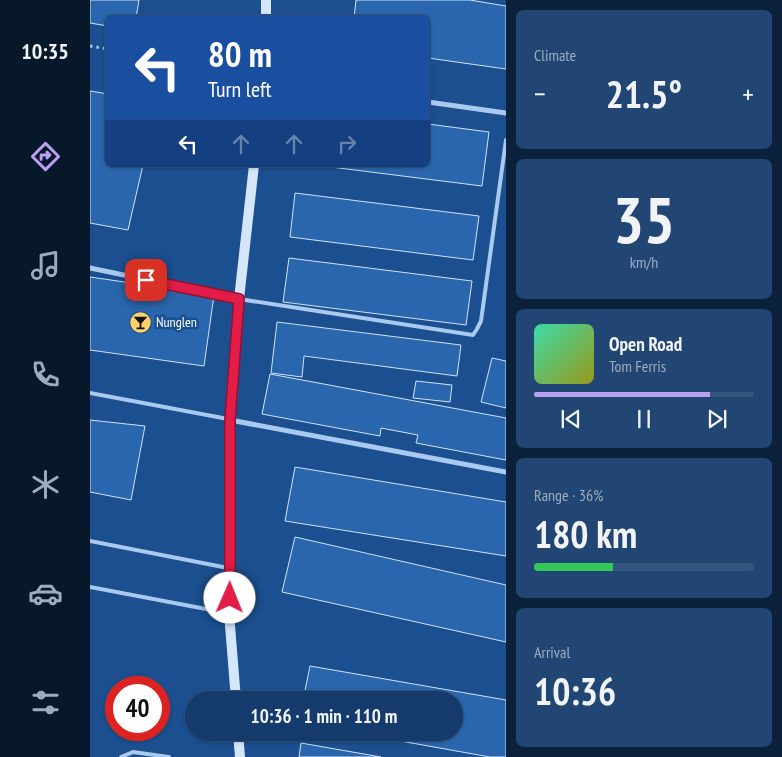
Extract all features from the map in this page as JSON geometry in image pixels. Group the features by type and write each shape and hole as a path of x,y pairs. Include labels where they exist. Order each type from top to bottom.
{"street":[{"path":"266,0 266,15"},
{"path":"430,102 506,113"},
{"path":"235,691 229,613 230,420 239,299 254,167"},
{"path":"90,268 239,299"},
{"path":"230,420 506,472"},
{"path":"239,741 240,757"}],"lane":[{"path":"239,299 472,335 481,322 506,140"},
{"path":"90,392 230,420"},
{"path":"90,541 230,568"},
{"path":"90,587 229,613"},
{"path":"121,757 133,752 169,757"}],"path":[{"path":"90,46 105,48"}],"building":[{"path":"90,0 139,0 136,15 105,15 105,26 90,23"},
{"path":"356,0 470,0 506,6 506,69 430,58 430,15 354,15"},
{"path":"90,91 105,94 105,167 143,167 128,230 90,223"},
{"path":"430,124 489,132 482,186 331,167 430,167"},
{"path":"295,193 479,216 473,260 290,237"},
{"path":"289,258 472,281 466,325 283,302"},
{"path":"90,277 214,295 204,366 90,350"},
{"path":"277,322 461,345 457,376 304,356 302,377 271,373"},
{"path":"492,358 506,361 506,408 481,402"},
{"path":"270,374 506,418 506,460 416,443 418,435 381,428 380,436 262,414"},
{"path":"416,381 452,385 450,402 413,398"},
{"path":"90,420 145,426 131,500 90,492"},
{"path":"295,467 506,502 506,556 285,521"},
{"path":"295,537 506,585 506,642 282,592"},
{"path":"310,666 454,691 305,691"},
{"path":"463,693 506,700 506,757 490,757 400,741 463,741"},
{"path":"301,743 381,757 299,757"}],"place":[{"name":"Nunglen","path":"140,322"}],"route":[{"path":"146,280 239,299 230,420 230,598"}]}
